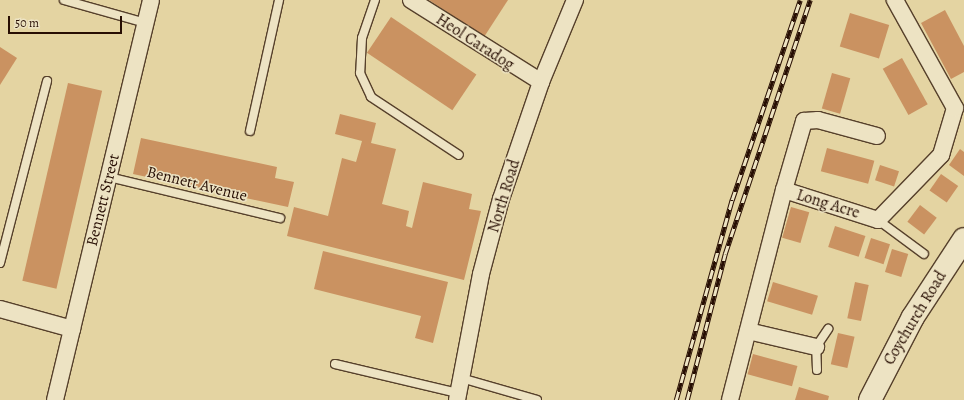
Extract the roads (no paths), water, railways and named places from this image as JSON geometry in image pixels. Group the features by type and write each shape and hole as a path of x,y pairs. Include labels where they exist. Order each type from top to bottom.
{"main road":[{"name":"Coychurch Road","path":"870,400 913,317 964,239"}],"street":[{"name":"Bennett Street","path":"55,400 151,0"},
{"name":"Heol Caradog","path":"411,0 541,82"},
{"name":"North Road","path":"457,397 482,274 501,199 541,82 575,0"},
{"name":"Long Acre","path":"730,400 784,190 878,220 941,155 960,106 895,0"},
{"path":"784,190 804,121 818,120 877,136"},
{"path":"0,309 72,329"},
{"path":"748,331 816,347"}],"lane":[{"path":"64,0 146,22"},
{"path":"250,131 279,0"},
{"path":"375,0 362,38 360,73 371,97 459,155"},
{"path":"0,263 47,81"},
{"name":"Bennett Avenue","path":"109,177 280,218"},
{"path":"878,220 924,254"},
{"path":"817,370 816,347 828,329"},
{"path":"335,364 457,397"},
{"path":"461,378 537,400"}],"railway":[{"path":"676,400 732,200 800,0"},
{"path":"687,400 725,254 810,0"}]}
